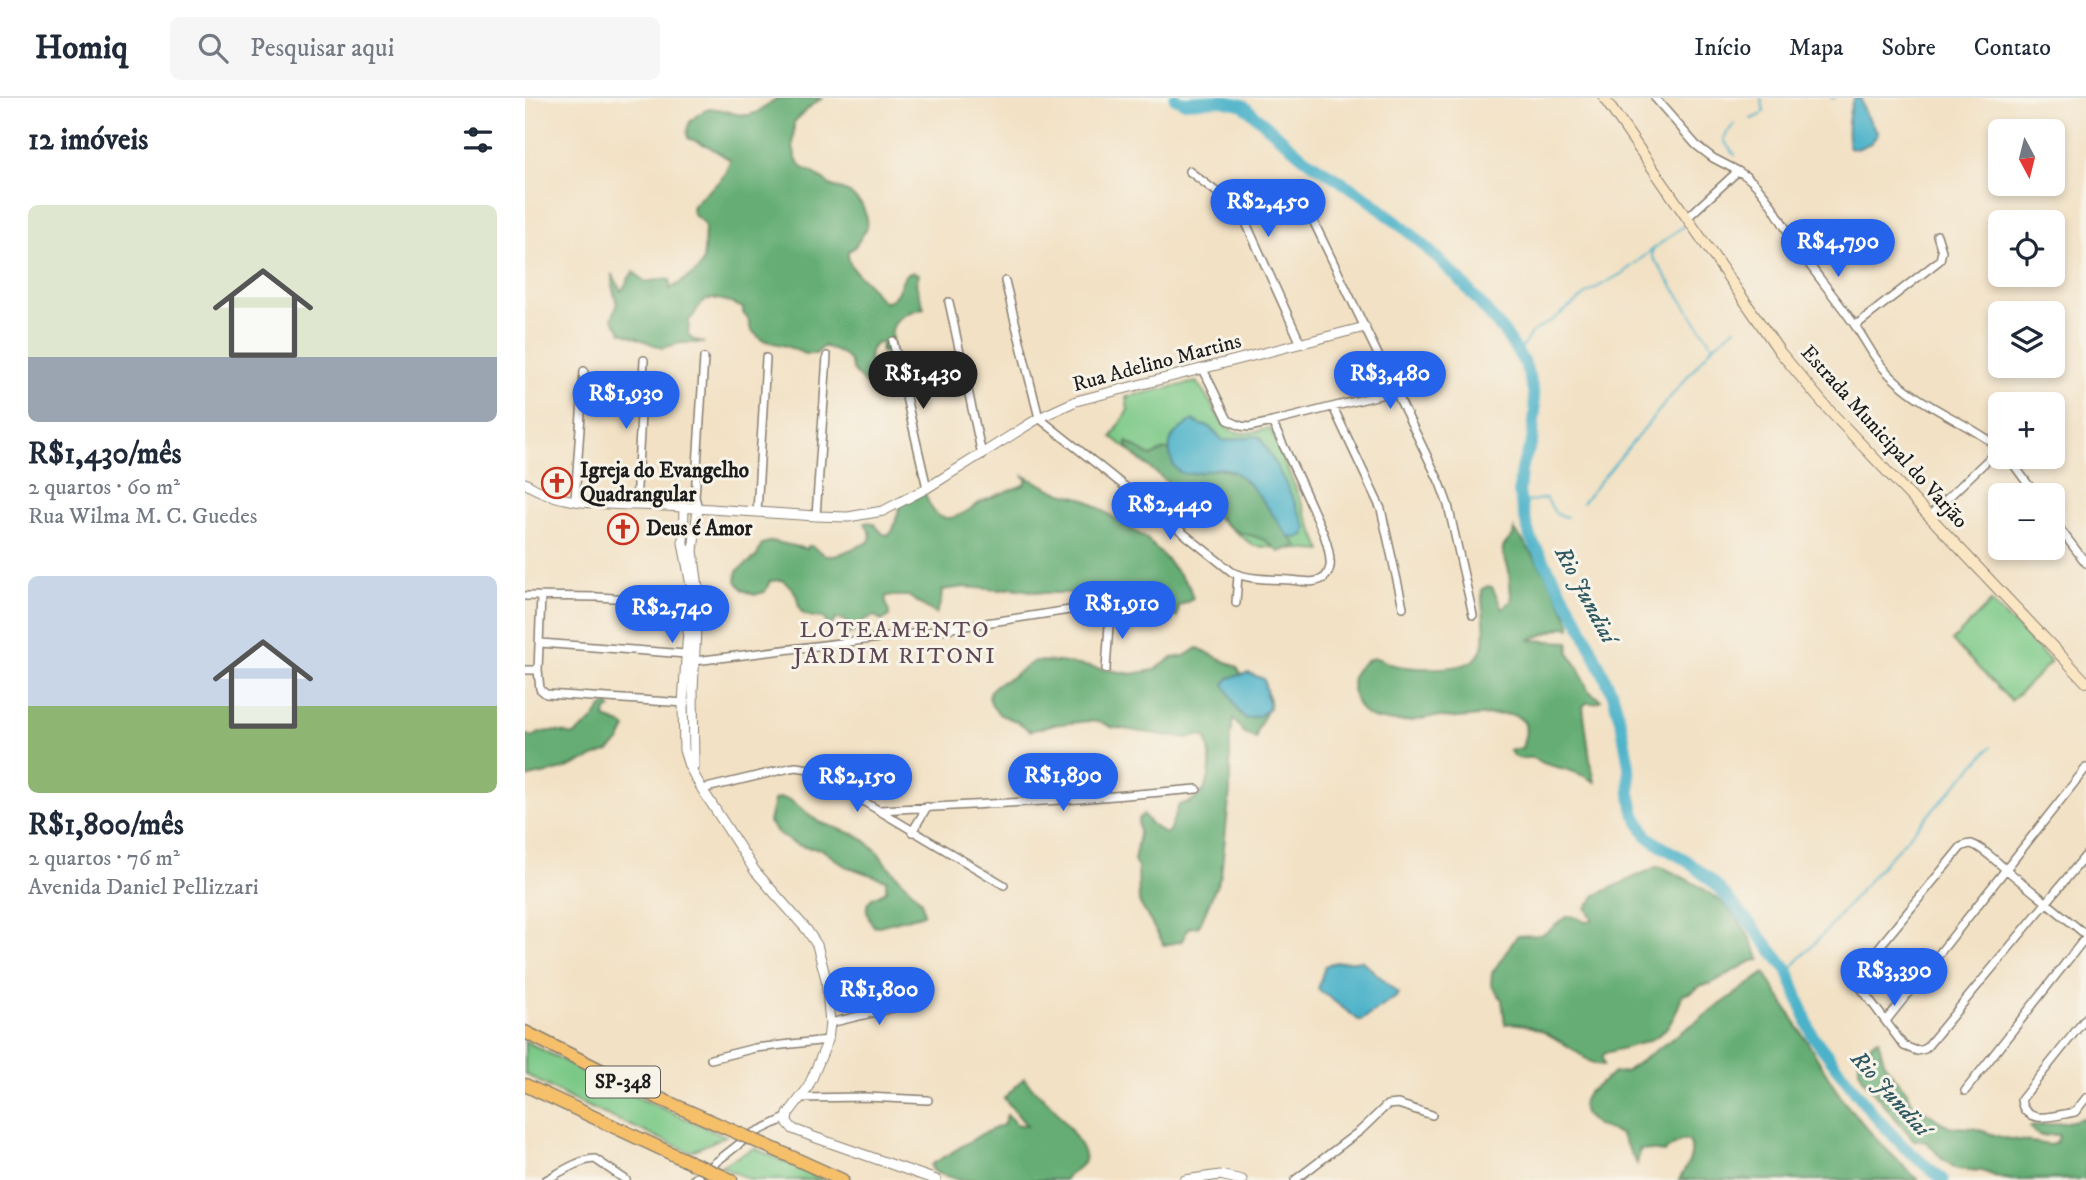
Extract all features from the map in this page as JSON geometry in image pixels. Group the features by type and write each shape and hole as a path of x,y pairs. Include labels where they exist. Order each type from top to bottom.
{"highway":[{"name":"SP-348","path":"525,1032 638,1089 842,1180"},
{"name":"SP-348","path":"525,1085 727,1178"}],"main road":[{"name":"Estrada Municipal do Varjão","path":"1604,98 1780,352 1827,408 2086,681"}],"street":[{"path":"1655,98 1696,145 1713,158 1748,177 1760,189 1811,268 1885,370 1931,407 1988,438"},
{"path":"1189,171 1242,214 1301,344"},
{"path":"1687,218 1738,171"},
{"path":"1307,208 1444,494 1473,615"},
{"path":"1855,326 1940,260 1942,251 1937,235"},
{"path":"1005,281 1039,418 1217,562 1238,575 1316,581 1325,577 1331,562 1324,536 1272,422"},
{"path":"949,302 982,455"},
{"name":"Rua Adelino Martins","path":"525,483 535,490 575,500 816,516 848,517 876,513 927,488 1039,418 1086,397 1365,327"},
{"path":"893,341 927,488"},
{"path":"816,516 827,356"},
{"path":"688,703 695,662 698,587 693,551 698,508 695,497 704,358"},
{"path":"757,512 766,358"},
{"path":"636,504 643,360"},
{"path":"1203,369 1228,420 1236,425 1249,427 1396,391"},
{"path":"575,500 584,370"},
{"path":"1333,407 1381,509 1403,607"},
{"path":"1929,516 1988,459"},
{"path":"693,1180 752,1134 786,1118 813,1076 828,1040 830,1023 826,979 817,945 755,871 694,775 686,654 690,578 683,543 684,507 695,497"},
{"path":"2065,536 2086,563"},
{"path":"1236,603 1238,575"},
{"path":"525,596 690,603"},
{"path":"541,596 538,670 540,689 546,694 688,703"},
{"path":"695,662 920,633 1102,604 1110,611 1106,669"},
{"path":"540,643 686,654"},
{"path":"525,670 538,670"},
{"path":"702,789 790,768 809,769 1004,885"},
{"path":"1886,1021 2086,768"},
{"path":"878,810 1078,799 1197,789"},
{"path":"912,832 927,807"},
{"path":"1965,1091 2086,936 2048,903 2006,870 1968,844 1961,847 1858,973 1858,984 1903,1046 1917,1052 1925,1049 2048,903 2086,855"},
{"path":"830,1023 922,1001"},
{"path":"2086,1018 2021,1100 2022,1108 2039,1118 2075,1112 2086,1098"},
{"path":"711,1059 755,1048 828,1040"},
{"path":"800,1098 928,1100"},
{"path":"1295,1180 1361,1130 1387,1105 1398,1104 1432,1115"},
{"path":"786,1118 793,1129 936,1180"},
{"path":"546,1180 578,1163 595,1159 626,1180"},
{"path":"1185,1180 1220,1175 1243,1180"}],"green space":[{"path":"777,98 823,98 794,122 793,147 796,159 803,168 830,185 850,193 862,205 867,218 867,228 854,248 848,251 849,262 854,270 885,302 896,294 905,275 913,272 919,274 916,284 924,308 900,318 894,325 891,353 881,352 880,342 869,355 879,384 872,395 843,354 824,346 816,354 805,354 762,340 751,330 743,308 726,301 708,299 689,320 688,334 692,339 704,343 681,343 662,348 622,332 612,318 617,305 612,274 621,291 634,272 644,281 670,280 670,289 697,271 703,261 704,223 693,214 692,207 719,182 730,160 708,146 688,138 690,122 709,109 741,115 752,114"},
{"path":"1196,382 1227,427 1243,433 1270,428 1322,551 1254,546 1112,437 1128,410 1126,397"},
{"path":"1127,442 1151,456 1168,450 1201,471 1219,469 1239,473 1292,524 1292,540 1298,546 1279,552 1266,541 1230,527 1205,493 1191,489 1187,493 1176,489 1134,455 1127,447"},
{"path":"1024,476 1055,491 1085,499 1147,539 1189,586 1193,599 1179,606 1177,617 1162,616 1141,605 1079,593 965,587 942,590 936,614 908,596 886,596 889,616 882,621 875,616 868,618 856,631 849,634 845,620 836,619 830,627 823,618 802,612 796,594 782,580 770,581 765,592 754,595 743,590 736,581 737,571 757,556 762,544 772,541 807,549 811,546 825,555 835,556 869,542 871,535 865,523 873,523 883,534 889,535 901,502 925,493 936,514 953,517 983,501 1024,485 1027,481"},
{"path":"1514,529 1546,575 1571,625 1571,628 1563,627 1529,640 1569,642 1569,653 1588,690 1601,700 1586,703 1583,707 1595,782 1533,758 1516,757 1509,750 1522,748 1526,732 1524,722 1516,716 1496,714 1383,721 1362,711 1354,695 1354,674 1371,659 1377,658 1402,666 1438,668 1461,665 1477,657 1485,632 1482,589 1492,587 1502,608 1512,601 1509,571 1503,549 1513,536"},
{"path":"1991,602 2051,662 2011,701 1952,641"},
{"path":"1198,648 1237,667 1242,676 1258,680 1266,690 1269,705 1257,730 1256,739 1244,733 1233,719 1230,736 1230,791 1221,875 1199,926 1188,928 1182,941 1164,945 1139,902 1138,868 1134,861 1139,833 1138,820 1143,814 1165,834 1169,831 1179,805 1200,795 1207,783 1210,768 1206,739 1200,735 1190,738 1175,737 1089,721 1051,725 1031,731 1000,715 992,706 989,697 990,691 997,684 1034,661 1060,662 1132,674 1154,670 1172,658 1184,656"},
{"path":"608,704 611,708 606,711 605,718 626,728 619,742 609,751 564,769 525,778 525,734 533,737 553,731 574,735"},
{"path":"774,800 790,800 819,822 859,836 877,851 921,900 924,913 875,927 869,918 867,906 871,899 886,891 886,880 845,866 820,848 805,847 784,838 769,822"},
{"path":"1656,867 1662,867 1696,884 1722,902 1743,926 1760,960 1752,961 1710,984 1682,995 1671,1023 1663,1031 1645,1042 1605,1053 1602,1056 1604,1065 1590,1062 1564,1043 1539,1030 1522,1024 1505,1024 1502,1000 1491,985 1492,973 1517,936 1542,934 1567,917 1591,921 1586,908 1596,895"},
{"path":"1765,973 1844,1102 1879,1142 1918,1180 1679,1180 1691,1156 1689,1141 1682,1140 1664,1152 1640,1149 1637,1164 1620,1134 1596,1125 1584,1114 1582,1104 1588,1093 1614,1073 1625,1072"},
{"path":"1878,1039 1885,1065 1912,1102 1951,1127 1973,1128 2004,1138 2051,1145 2057,1142 2059,1135 2040,1136 2030,1127 2065,1123 2086,1117 2086,1179 2013,1180 1982,1171 1957,1169 1942,1159 1927,1142 1914,1140 1865,1082 1859,1070 1859,1054"},
{"path":"525,1041 623,1091 726,1136 690,1152 573,1100 525,1074"},
{"path":"1024,1078 1055,1109 1074,1135 1083,1150 1084,1161 1080,1166 1064,1180 959,1180 932,1169 931,1165 982,1134 1003,1125 1007,1115 1016,1124 1027,1126 1004,1098"},
{"path":"754,1148 824,1180 751,1180 720,1166"}],"water":[{"path":"1854,98 1861,98 1865,112 1878,134 1871,143 1857,149 1849,147 1848,135 1849,115"},
{"path":"1193,420 1208,426 1224,441 1260,437 1307,528 1306,534 1298,538 1289,537 1256,492 1232,471 1215,469 1187,474 1179,472 1170,453 1171,441 1176,433"},
{"path":"1248,673 1264,679 1269,709 1259,716 1246,719 1238,711 1224,684 1229,678"},
{"path":"1361,960 1398,993 1360,1021 1318,989 1325,966"}],"waterway":[{"name":"Rio Jundiaí","path":"1175,98 1183,102 1221,100 1243,105 1304,158 1367,198 1416,238 1460,280 1505,333 1525,364 1533,390 1535,412 1532,442 1521,469 1519,493 1530,537 1579,622 1613,695 1622,727 1635,815 1647,836 1686,860 1714,883 1749,922 1788,971 1812,1035 1873,1114 1904,1147 1943,1180"},
{"path":"1751,119 1764,111 1761,98"},
{"path":"1735,123 1725,141 1735,155"},
{"path":"1685,225 1653,249 1652,256 1713,346"},
{"path":"1518,354 1531,333 1589,292 1623,273 1652,250"},
{"path":"1582,503 1713,346 1736,328"},
{"path":"1521,503 1546,498 1556,514 1567,517"},
{"path":"1788,971 1991,747"}],"place":[{"name":"Igreja do Evangelho Quadrangular","path":"557,483"},
{"name":"Deus é Amor","path":"623,529"}],"district":[{"name":"LOTEAMENTO JARDIM RITONI","path":"895,643"}]}
